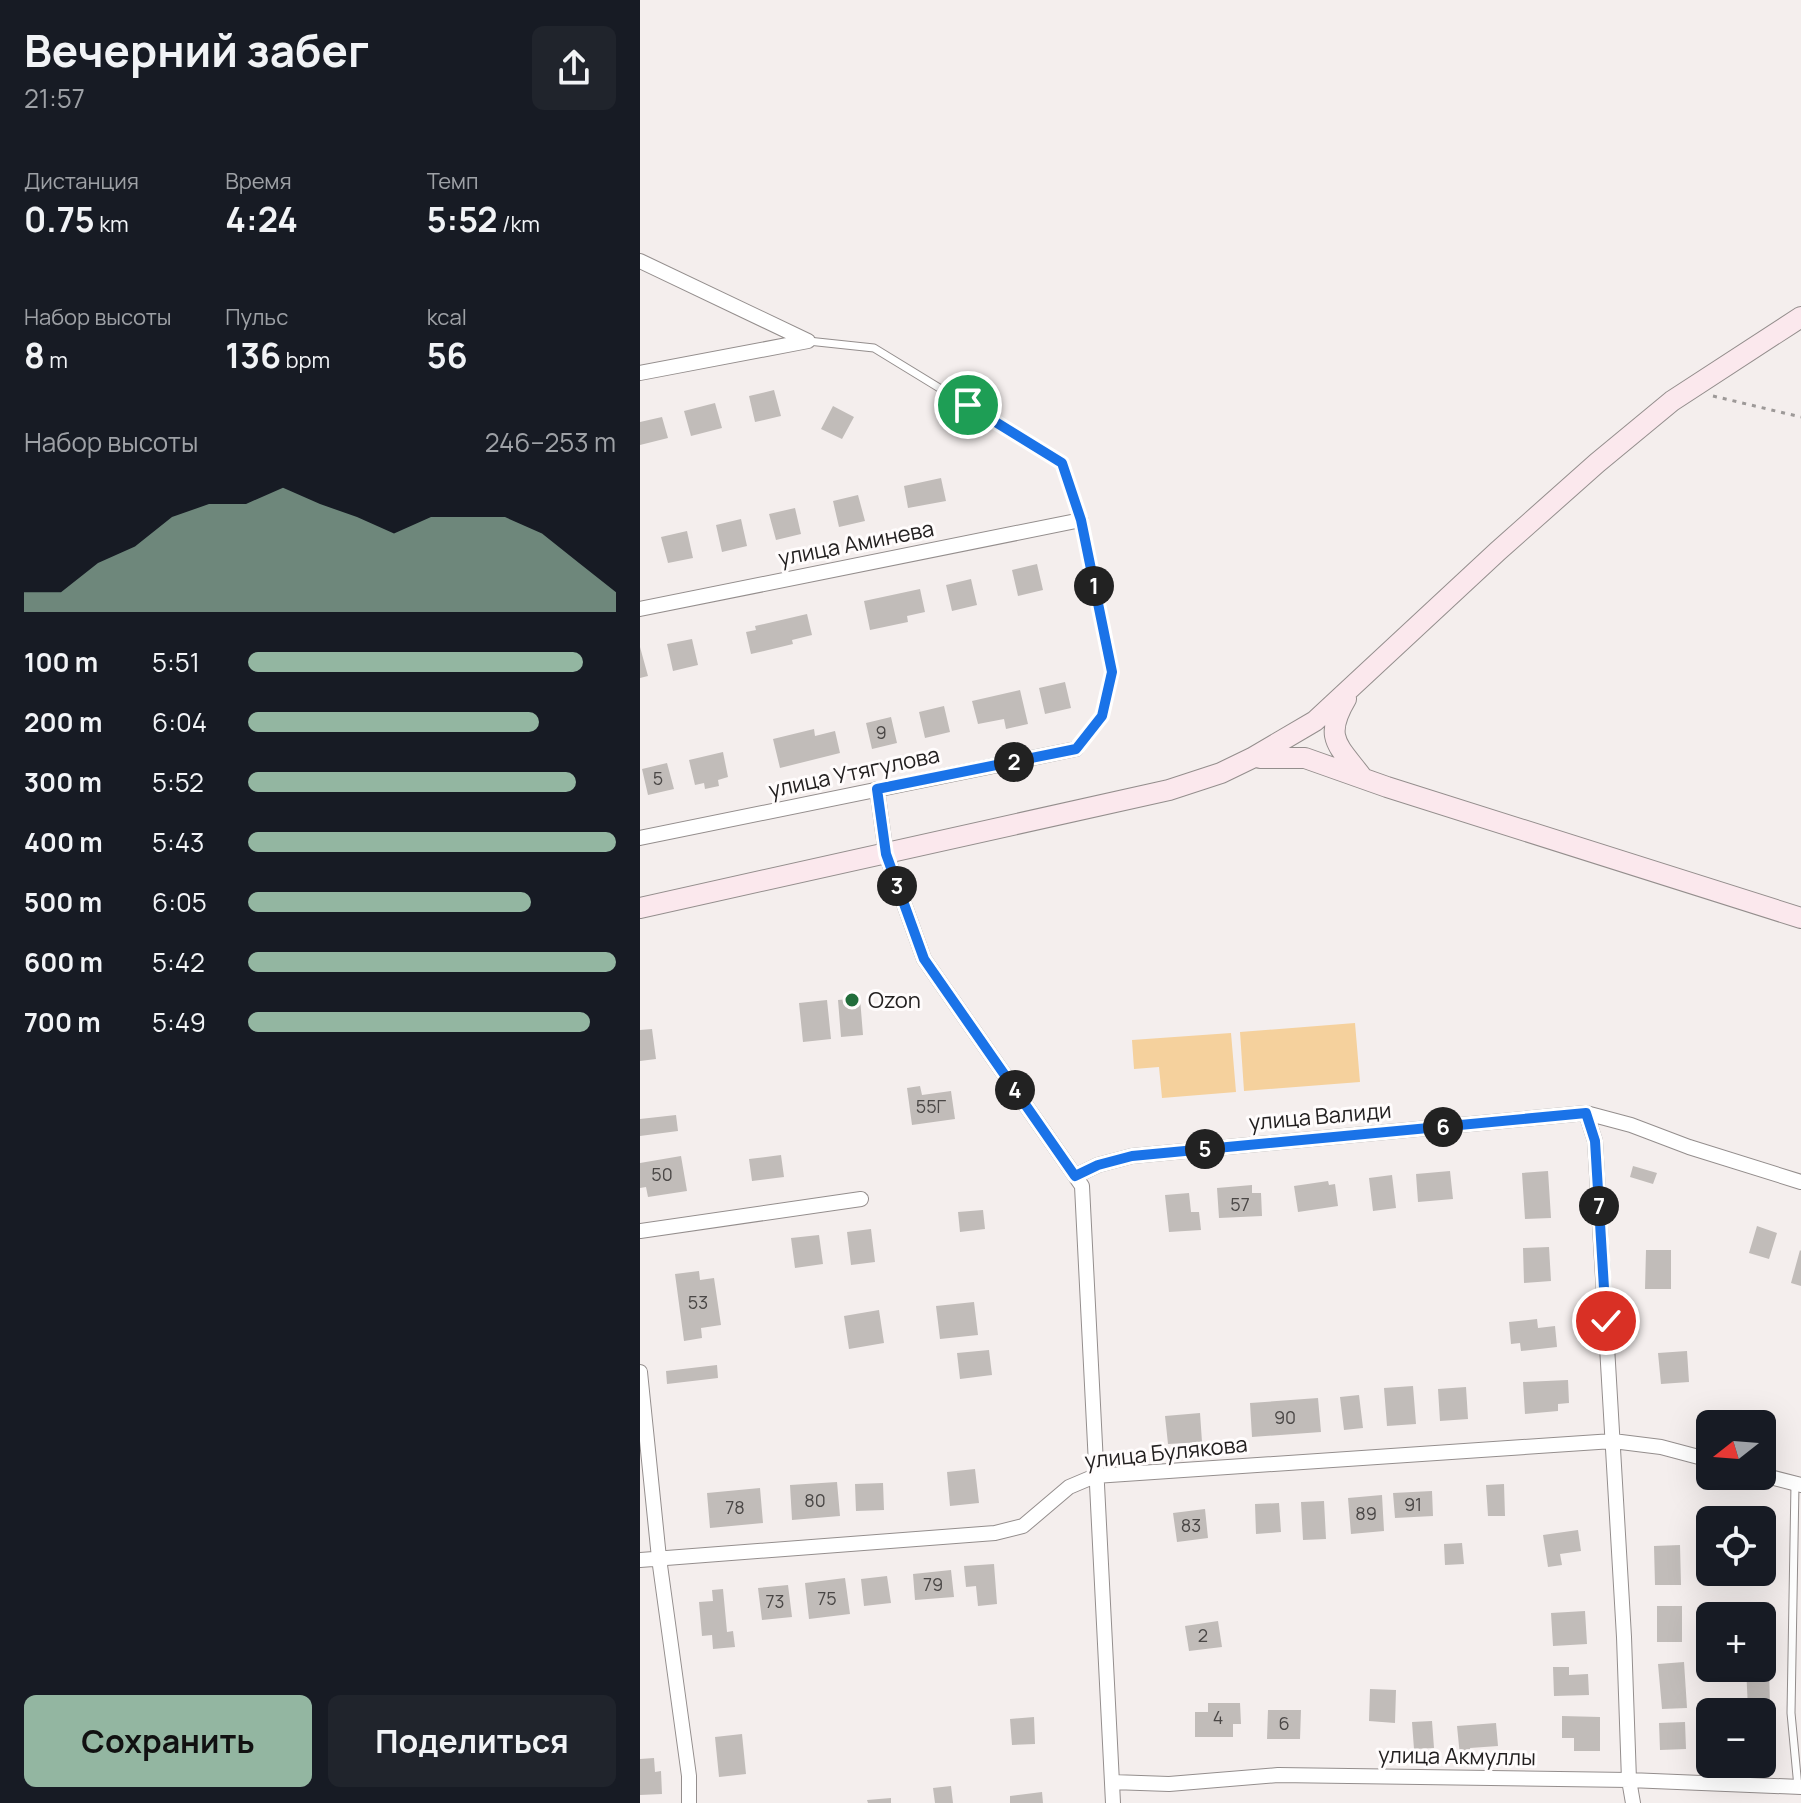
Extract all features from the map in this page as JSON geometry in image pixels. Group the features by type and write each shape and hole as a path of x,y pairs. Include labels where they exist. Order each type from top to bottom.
{"main road":[{"path":"640,908 1169,790 1221,773 1252,758 1315,721 1597,463 1689,390 1801,317"},
{"path":"1357,682 1332,726 1339,744 1362,777"},
{"path":"1252,758 1305,758 1801,918"}],"street":[{"path":"640,261 808,341"},
{"path":"640,373 808,341"},
{"name":"улица Аминева","path":"640,609 1081,520"},
{"name":"улица Утягулова","path":"640,838 1076,749"},
{"path":"877,789 886,854 924,959 1082,1186 1113,1803"},
{"path":"1586,1113 1595,1141 1629,1780 1633,1803"},
{"name":"улица Валиди","path":"1075,1176 1098,1165 1132,1156 1586,1113 1801,1182"},
{"path":"640,1231 861,1199"},
{"path":"640,1372 659,1558 689,1776 689,1803"},
{"name":"улица Булякова","path":"640,1560 995,1533 1023,1526 1069,1487 1095,1476 1613,1441 1661,1447 1696,1456"},
{"path":"1776,1478 1798,1484"},
{"name":"улица Акмуллы","path":"1112,1782 1169,1784 1278,1775 1629,1780 1799,1787"}],"lane":[{"path":"808,341 874,348 1062,463 1081,520 1112,672 1102,716 1076,749"},
{"path":"1798,1484 1791,1713 1799,1787"}],"path":[{"path":"1689,390 1801,417"}],"shaded area":[{"path":"1355,1023 1360,1082 1244,1091 1240,1032"},
{"path":"1231,1033 1236,1092 1162,1098 1159,1067 1134,1069 1132,1040"}],"building":[{"path":"774,390 781,416 755,422 749,396"},
{"path":"715,403 722,428 691,436 684,411"},
{"path":"833,406 854,417 842,439 821,429"},
{"path":"662,417 668,438 640,445 640,422"},
{"path":"941,478 946,501 908,508 904,486"},
{"path":"858,495 865,521 839,527 833,501"},
{"path":"795,508 801,534 776,540 769,514"},
{"path":"741,519 747,546 722,552 716,525"},
{"path":"687,531 693,558 668,563 661,537"},
{"path":"1037,564 1043,590 1018,596 1012,570"},
{"path":"971,579 977,605 952,611 946,585"},
{"path":"920,589 925,612 907,616 908,622 870,630 864,601"},
{"path":"807,614 812,635 792,640 793,644 751,654 746,632 756,630 755,626"},
{"path":"692,639 698,665 673,671 667,644"},
{"path":"640,647 648,676 640,678"},
{"path":"1065,682 1071,708 1045,714 1039,688"},
{"path":"1020,690 1028,724 1006,729 1004,719 978,724 972,701"},
{"path":"944,706 950,732 925,738 919,712"},
{"path":"891,717 897,743 872,749 866,723"},
{"path":"814,729 815,736 835,731 840,753 780,768 773,739"},
{"path":"723,752 728,777 718,780 719,786 705,789 704,783 695,785 689,760"},
{"path":"667,763 674,789 648,795 642,769"},
{"path":"860,998 863,1035 841,1037 838,1000"},
{"path":"827,1000 831,1039 803,1042 799,1003"},
{"path":"652,1029 656,1059 640,1061 640,1030"},
{"path":"920,1086 922,1095 951,1091 955,1119 912,1125 907,1088"},
{"path":"676,1115 678,1131 640,1136 640,1119"},
{"path":"781,1155 784,1177 752,1181 749,1159"},
{"path":"681,1156 687,1191 648,1197 646,1187 640,1188 640,1163"},
{"path":"1633,1166 1657,1173 1653,1184 1630,1177"},
{"path":"1450,1171 1453,1199 1418,1202 1416,1174"},
{"path":"1548,1171 1551,1218 1525,1219 1522,1173"},
{"path":"1392,1175 1396,1208 1373,1211 1369,1178"},
{"path":"1328,1181 1329,1185 1335,1184 1338,1206 1298,1212 1294,1186"},
{"path":"1252,1185 1252,1193 1261,1193 1262,1216 1219,1218 1217,1188"},
{"path":"1189,1193 1191,1212 1199,1212 1201,1230 1169,1232 1165,1195"},
{"path":"983,1210 985,1229 960,1232 958,1212"},
{"path":"1757,1226 1777,1233 1769,1259 1749,1253"},
{"path":"871,1229 875,1262 851,1265 847,1232"},
{"path":"819,1235 823,1264 795,1268 791,1238"},
{"path":"1549,1247 1551,1281 1524,1283 1523,1248"},
{"path":"1646,1250 1671,1250 1671,1289 1645,1289"},
{"path":"1801,1251 1801,1286 1791,1283"},
{"path":"699,1271 700,1280 714,1278 721,1325 701,1328 702,1338 684,1341 675,1274"},
{"path":"974,1302 978,1335 940,1339 936,1306"},
{"path":"879,1310 884,1343 849,1349 844,1316"},
{"path":"1537,1319 1538,1328 1555,1326 1557,1347 1521,1351 1520,1343 1511,1344 1509,1322"},
{"path":"989,1350 992,1375 960,1379 957,1353"},
{"path":"1687,1351 1689,1382 1661,1384 1658,1353"},
{"path":"717,1365 718,1378 667,1384 666,1371"},
{"path":"1568,1380 1569,1403 1558,1404 1558,1411 1525,1414 1523,1382"},
{"path":"1413,1386 1416,1424 1387,1426 1384,1388"},
{"path":"1466,1387 1468,1419 1440,1421 1438,1389"},
{"path":"1359,1395 1363,1428 1344,1430 1340,1397"},
{"path":"1318,1398 1321,1432 1252,1437 1250,1403"},
{"path":"1200,1413 1202,1442 1168,1444 1165,1416"},
{"path":"975,1469 979,1503 950,1506 947,1472"},
{"path":"837,1482 840,1516 792,1520 790,1485"},
{"path":"883,1483 884,1510 856,1511 855,1484"},
{"path":"1504,1484 1505,1516 1488,1516 1486,1485"},
{"path":"760,1488 763,1523 710,1528 707,1493"},
{"path":"1432,1491 1433,1516 1395,1518 1393,1493"},
{"path":"1382,1495 1384,1531 1351,1534 1348,1498"},
{"path":"1324,1501 1326,1539 1303,1540 1301,1502"},
{"path":"1279,1503 1281,1532 1256,1534 1255,1504"},
{"path":"1205,1509 1208,1538 1177,1542 1173,1513"},
{"path":"1578,1530 1581,1551 1560,1554 1562,1565 1548,1567 1543,1535"},
{"path":"1462,1543 1464,1564 1445,1565 1444,1544"},
{"path":"1680,1545 1681,1585 1655,1585 1654,1546"},
{"path":"994,1564 997,1604 978,1606 976,1586 966,1587 964,1566"},
{"path":"951,1570 954,1597 915,1600 913,1574"},
{"path":"887,1576 891,1603 864,1606 861,1579"},
{"path":"845,1578 850,1614 809,1619 805,1583"},
{"path":"788,1585 792,1617 762,1620 758,1588"},
{"path":"723,1589 727,1632 733,1631 735,1647 713,1649 712,1635 702,1636 699,1602 713,1601 712,1590"},
{"path":"1657,1606 1682,1606 1682,1642 1657,1642"},
{"path":"1585,1611 1587,1644 1553,1646 1551,1613"},
{"path":"1218,1621 1222,1647 1189,1651 1185,1626"},
{"path":"1684,1662 1687,1708 1662,1709 1658,1664"},
{"path":"1553,1667 1569,1667 1569,1675 1588,1674 1589,1695 1554,1696"},
{"path":"1747,1682 1769,1682 1770,1698 1748,1698"},
{"path":"1370,1689 1396,1690 1395,1723 1369,1721"},
{"path":"1208,1703 1240,1703 1241,1724 1233,1724 1233,1737 1195,1737 1195,1712 1208,1712"},
{"path":"1268,1710 1301,1710 1300,1739 1267,1739"},
{"path":"1562,1716 1600,1717 1600,1751 1574,1751 1574,1738 1562,1738"},
{"path":"1034,1717 1035,1744 1012,1745 1010,1719"},
{"path":"1432,1721 1434,1748 1414,1749 1412,1722"},
{"path":"1685,1722 1686,1749 1660,1750 1659,1723"},
{"path":"1496,1723 1498,1746 1470,1748 1471,1756 1460,1756 1457,1726"},
{"path":"742,1734 746,1774 719,1777 715,1737"},
{"path":"654,1758 655,1772 661,1771 662,1794 640,1795 640,1759"},
{"path":"951,1786 953,1803 935,1803 933,1788"},
{"path":"1042,1792 1043,1803 1010,1803 1010,1796"},
{"path":"891,1798 891,1803 868,1803 867,1800"}],"place":[{"name":"Ozon","path":"852,1000"}],"route":[{"path":"968,405 1062,463 1081,520 1112,672 1102,716 1076,749 877,789 886,854 924,959 1075,1176 1098,1165 1132,1156 1586,1113 1595,1141 1606,1321"}]}
